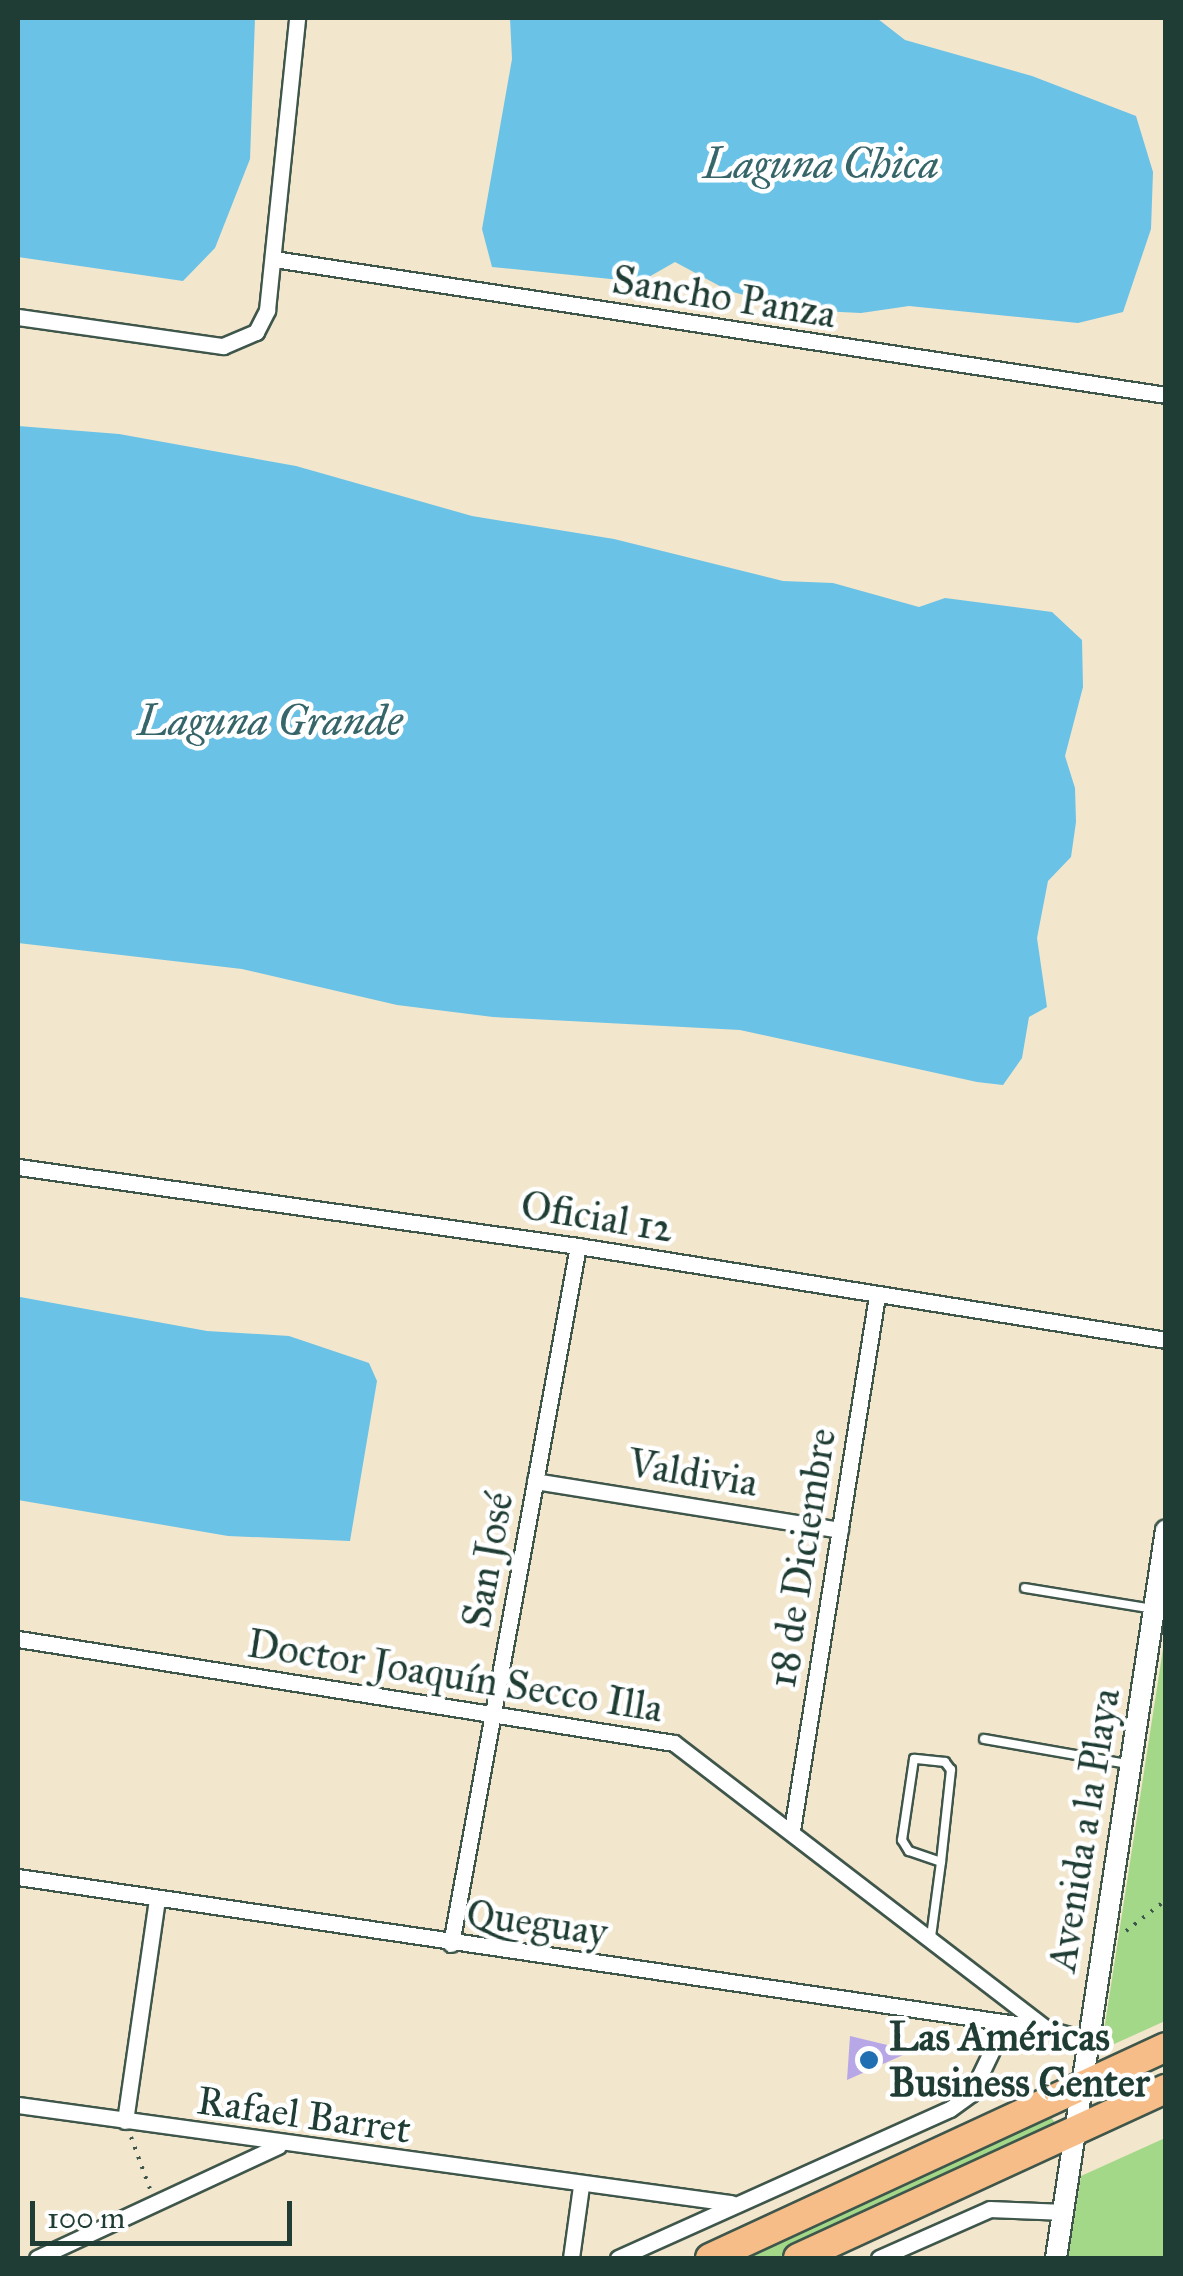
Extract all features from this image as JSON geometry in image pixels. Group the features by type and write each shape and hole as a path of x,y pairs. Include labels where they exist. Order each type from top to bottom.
{"highway":[{"path":"710,2258 1166,2048"},
{"path":"798,2258 1166,2088"}],"street":[{"path":"18,317 224,346 256,332 267,310 274,259 297,18"},
{"name":"Sancho Panza","path":"274,259 1166,395"},
{"name":"Oficial 12","path":"18,1167 578,1246 1166,1340"},
{"name":"San José","path":"451,1944 578,1246"},
{"name":"18 de Diciembre","path":"792,1830 877,1296"},
{"name":"Valdivia","path":"535,1481 840,1530"},
{"name":"Avenida a la Playa","path":"1056,2258 1166,1530"},
{"name":"Doctor Joaquín Secco Illa","path":"18,1638 674,1743 1048,2029 1088,2040"},
{"name":"Queguay","path":"18,1877 451,1944 1048,2029"},
{"path":"125,2121 157,1900"},
{"path":"618,2258 731,2203 950,2109 972,2094 1005,2023"},
{"name":"Rafael Barret","path":"18,2105 280,2146 731,2203"},
{"path":"37,2258 280,2146"},
{"path":"571,2258 581,2186"},
{"path":"878,2258 990,2209 1018,2205 1064,2212"}],"lane":[{"path":"1025,1588 1153,1609"},
{"path":"984,1739 1129,1765"},
{"path":"931,1937 941,1862 952,1770 945,1762 918,1758 912,1762 902,1840 910,1852 941,1862"}],"path":[{"path":"1100,1954 1166,1900"},
{"path":"125,2121 155,2203"}],"green space":[{"path":"1165,1636 1165,2021 1101,2050"},
{"path":"1051,2117 1058,2127 777,2258 731,2258 1032,2119"},
{"path":"1165,2138 1165,2258 1068,2258 1081,2176"}],"water":[{"path":"18,18 255,18 250,159 215,248 183,281 18,257"},
{"name":"Laguna Chica","path":"510,18 878,19 905,40 1032,76 1136,116 1153,172 1151,229 1123,312 1078,323 909,306 861,313 800,310 729,291 675,262 640,282 492,267 482,229 512,59"},
{"name":"Laguna Grande","path":"18,426 119,434 296,466 472,516 614,539 783,581 833,583 919,607 945,598 1052,612 1082,640 1083,687 1065,756 1075,788 1076,822 1071,857 1048,881 1037,938 1047,1007 1029,1017 1022,1058 1003,1085 740,1030 493,1017 397,1005 242,969 18,943"},
{"path":"20,1297 207,1331 289,1336 369,1363 377,1381 350,1541 228,1536 18,1500"}],"building":[{"name":"Las Américas Business Center","path":"850,2036 912,2051 847,2080"}],"place":[{"name":"Las Américas Business Center","path":"869,2060"}]}
